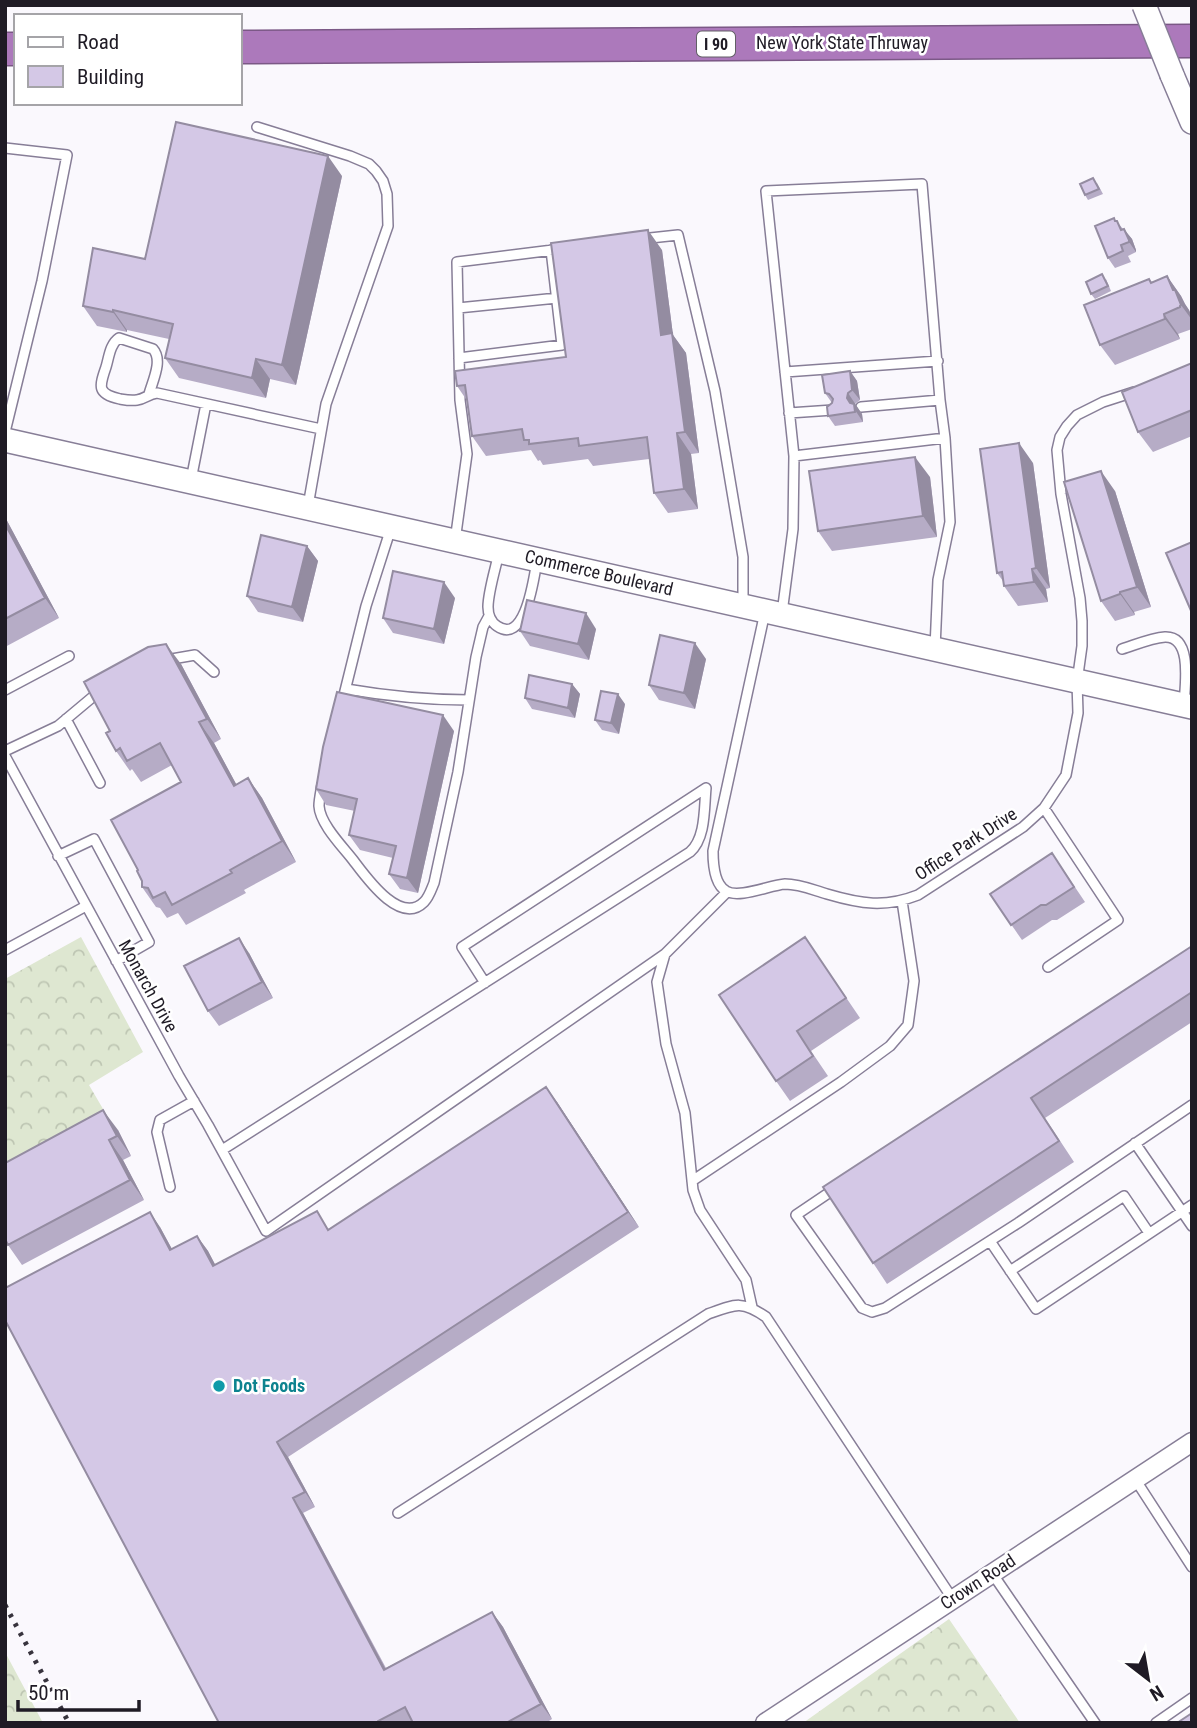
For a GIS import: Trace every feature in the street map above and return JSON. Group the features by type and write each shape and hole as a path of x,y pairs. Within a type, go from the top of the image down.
{"highway":[{"name":"New York State Thruway","path":"242,47 1192,41"}],"street":[{"path":"1144,5 1192,122"},
{"name":"Commerce Boulevard","path":"5,440 1188,706"},
{"name":"Crown Road","path":"765,1723 1192,1442"}],"lane":[{"path":"257,127 369,164 383,181 387,194 388,226 326,404 308,508"},
{"path":"5,148 68,155 42,281 5,432"},
{"path":"752,1307 746,1280 700,1210 693,1190 685,1112 666,1044 657,982 664,954 727,891 713,869 713,852 793,529 793,456 766,191 922,184 950,522 938,580 935,649"},
{"path":"627,241 678,235 715,391 743,557 743,605"},
{"path":"455,541 467,454 460,400 457,262 577,247"},
{"path":"459,358 562,345 551,250"},
{"path":"458,308 556,298"},
{"path":"149,394 158,361 157,352 120,338 113,344 100,384 102,391 108,396 132,401 157,393 321,429"},
{"path":"785,372 938,361"},
{"name":"Office Park Drive","path":"727,891 739,894 785,884 805,886 872,904 902,901 918,895 1023,827 1044,808 1066,775 1078,713 1077,682 1082,646 1080,598 1061,494 1057,450 1060,436 1077,415 1103,402 1141,390"},
{"path":"861,407 940,400"},
{"path":"191,481 206,404"},
{"path":"789,413 833,410"},
{"path":"793,456 945,438"},
{"path":"340,713 366,606 392,526"},
{"path":"499,551 488,606 489,616 499,628 514,627 526,613 537,559"},
{"path":"324,774 319,806 324,821 377,890 398,907 412,908 421,905 434,883 458,772 483,627 489,616"},
{"path":"1122,649 1163,637 1176,641 1184,652 1188,706"},
{"path":"157,661 195,655 214,672"},
{"path":"5,690 69,656"},
{"path":"5,753 58,726 106,686"},
{"path":"346,689 429,700 469,700"},
{"path":"66,719 100,783"},
{"name":"Monarch Drive","path":"5,753 58,856 266,1231 664,954"},
{"path":"222,1150 485,983 691,852 701,836 706,788 462,947 485,983"},
{"path":"1044,808 1118,920 1048,967"},
{"path":"58,856 94,839 149,942 116,961"},
{"path":"692,1181 841,1082 890,1046 908,1025 914,981 902,901"},
{"path":"6,948 86,905"},
{"path":"170,1187 157,1132 160,1120 194,1101"},
{"path":"841,1185 796,1215 862,1308 872,1312 885,1308 990,1241 1192,1105"},
{"path":"1135,1143 1192,1226"},
{"path":"1010,1271 1124,1196 1149,1233"},
{"path":"990,1241 1035,1309 1192,1205"},
{"path":"398,1514 709,1314 734,1304 752,1307 766,1317 952,1598"},
{"path":"1135,1479 1192,1567"},
{"path":"992,1573 1095,1723"},
{"path":"1156,1723 1192,1698"}],"green space":[{"path":"81,937 143,1052 89,1085 106,1114 5,1169 5,979"},
{"path":"949,1619 1020,1723 803,1723"},
{"path":"5,1652 43,1723 5,1723"}],"building":[{"path":"176,122 328,156 282,365 256,359 252,378 165,358 173,324 83,306 93,248 145,259"},
{"path":"1093,178 1099,189 1085,195 1080,184"},
{"path":"1114,218 1121,230 1124,229 1129,242 1121,245 1123,251 1108,258 1095,226"},
{"path":"648,230 661,335 672,333 685,432 677,433 684,489 654,493 647,437 579,446 578,438 529,444 529,440 524,440 522,429 472,436 465,385 457,386 455,371 566,357 551,243"},
{"path":"1102,274 1108,286 1091,294 1086,282"},
{"path":"1167,276 1180,307 1164,314 1165,319 1100,345 1084,305 1149,279 1151,283"},
{"path":"1192,363 1192,410 1138,432 1122,392"},
{"path":"850,371 852,390 847,398 854,404 855,412 828,416 827,407 833,399 825,393 822,375"},
{"path":"1019,443 1036,568 1032,569 1034,582 1004,586 1002,572 997,573 980,449"},
{"path":"915,457 923,516 818,531 809,471"},
{"path":"1101,471 1137,587 1101,601 1064,482"},
{"path":"5,524 45,598 5,619"},
{"path":"261,535 307,546 292,607 247,596"},
{"path":"1192,542 1192,613 1166,553"},
{"path":"393,571 444,582 434,629 383,618"},
{"path":"527,600 586,613 578,644 520,631"},
{"path":"660,635 695,643 684,693 649,685"},
{"path":"166,644 207,719 199,722 234,786 248,778 282,841 230,870 232,873 172,905 165,892 153,898 148,888 142,887 138,870 111,820 181,782 160,743 127,761 120,748 116,751 106,733 110,731 84,682 148,647"},
{"path":"529,675 572,684 568,708 525,698"},
{"path":"601,691 618,694 611,723 595,720"},
{"path":"337,692 443,715 407,878 389,874 396,846 349,835 357,799 316,789"},
{"path":"1052,853 1074,887 1011,925 990,894"},
{"path":"805,937 846,998 797,1031 813,1056 776,1081 719,995"},
{"path":"239,938 262,982 208,1011 184,966"},
{"path":"1192,946 1192,992 1031,1098 1059,1141 873,1263 823,1187"},
{"name":"Dot Foods","path":"546,1087 628,1212 277,1442 305,1492 293,1498 384,1670 492,1612 541,1704 506,1723 413,1723 405,1707 378,1723 219,1723 5,1320 5,1288 150,1212 170,1250 197,1236 213,1266 317,1211 328,1230"},
{"path":"103,1110 117,1136 109,1140 130,1180 8,1245 5,1239 5,1163"},
{"path":"1192,1713 1192,1723 1177,1723"}],"railway":[{"path":"5,1605 69,1723"}],"place":[{"name":"Dot Foods","path":"219,1386"}]}
